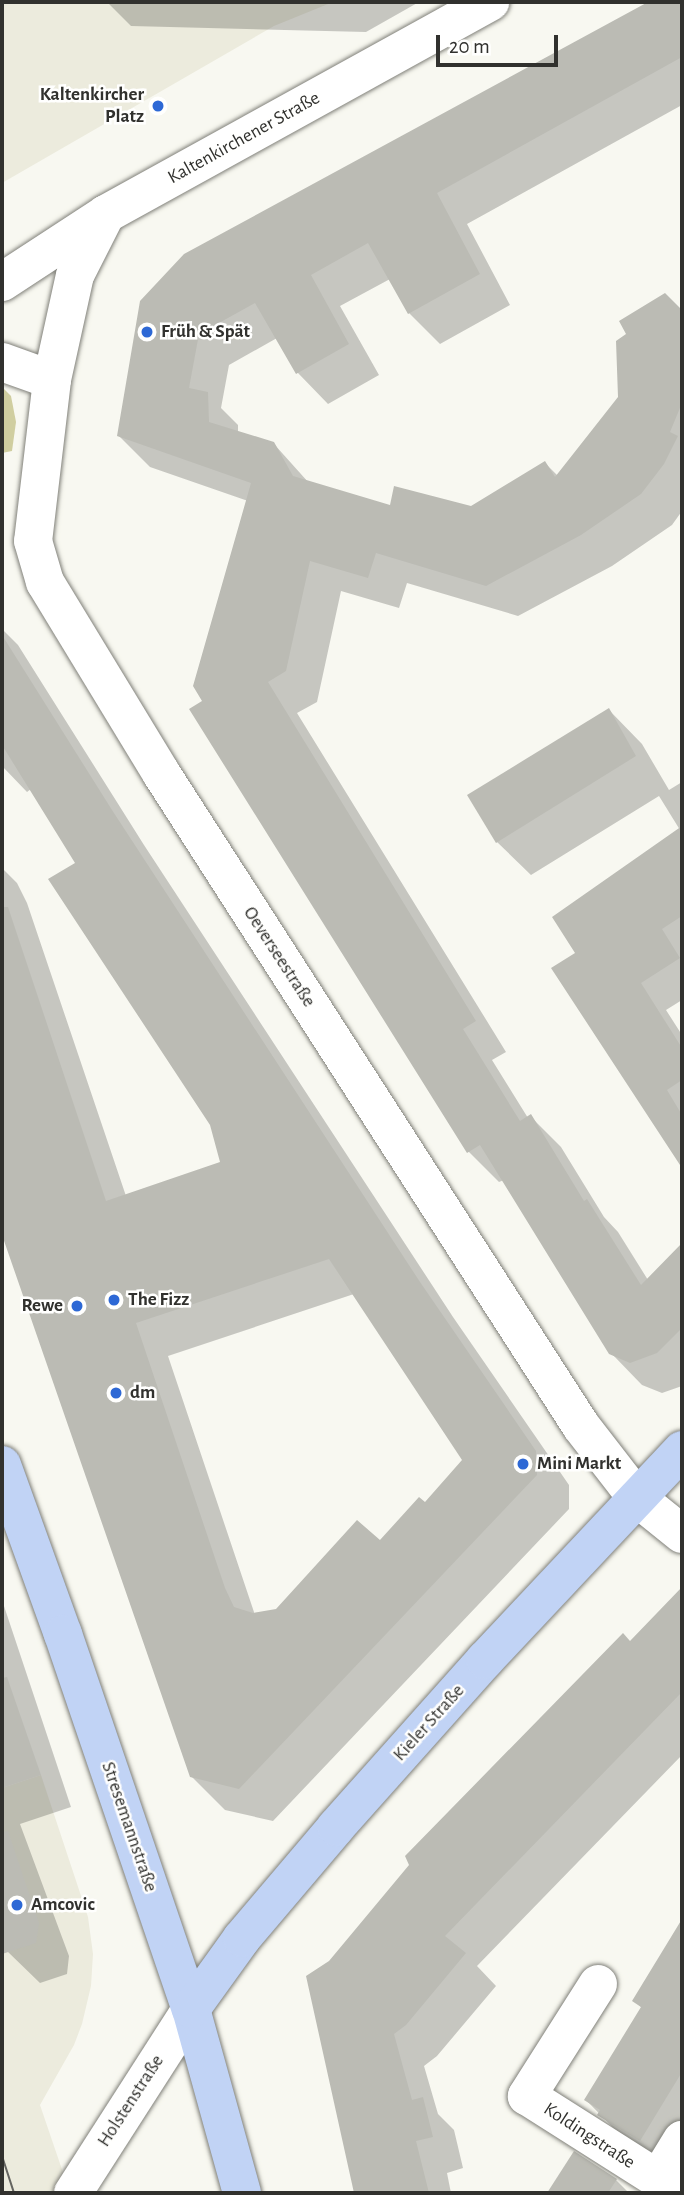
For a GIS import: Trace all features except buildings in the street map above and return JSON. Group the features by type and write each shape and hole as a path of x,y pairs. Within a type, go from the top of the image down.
{"main road":[{"name":"Kieler Straße","path":"191,2009 281,1891 458,1690 682,1450"},
{"name":"Stresemannstraße","path":"2,1465 64,1634 191,2009 242,2193"}],"street":[{"name":"Kaltenkirchener Straße","path":"2,282 106,214 490,2"},
{"name":"Oeverseestraße","path":"106,214 75,275 52,380 33,541 45,582 161,773 523,1337 581,1426 636,1497"},
{"path":"2,362 52,380"},
{"path":"636,1497 682,1534"},
{"name":"Koldingstraße","path":"598,1984 527,2095 669,2186 682,2140"},
{"name":"Holstenstraße","path":"73,2193 191,2009"}],"shaded area":[{"path":"2,2 333,2 274,26 2,183"},
{"path":"2,387 11,396 16,422 12,451 2,453"},
{"path":"41,1775 88,1917 93,1954 91,1986 74,2045 40,2105 70,2193 2,2193 2,1840 5,1838 2,1827 2,1788"}],"tram line":[{"path":"2,2156 14,2193"}],"place":[{"name":"Kaltenkircher Platz","path":"158,106"},
{"name":"Früh & Spät","path":"147,332"},
{"name":"The Fizz","path":"114,1300"},
{"name":"Rewe","path":"77,1306"},
{"name":"dm","path":"116,1393"},
{"name":"Mini Markt","path":"523,1464"},
{"name":"Amcovic","path":"17,1905"}]}
